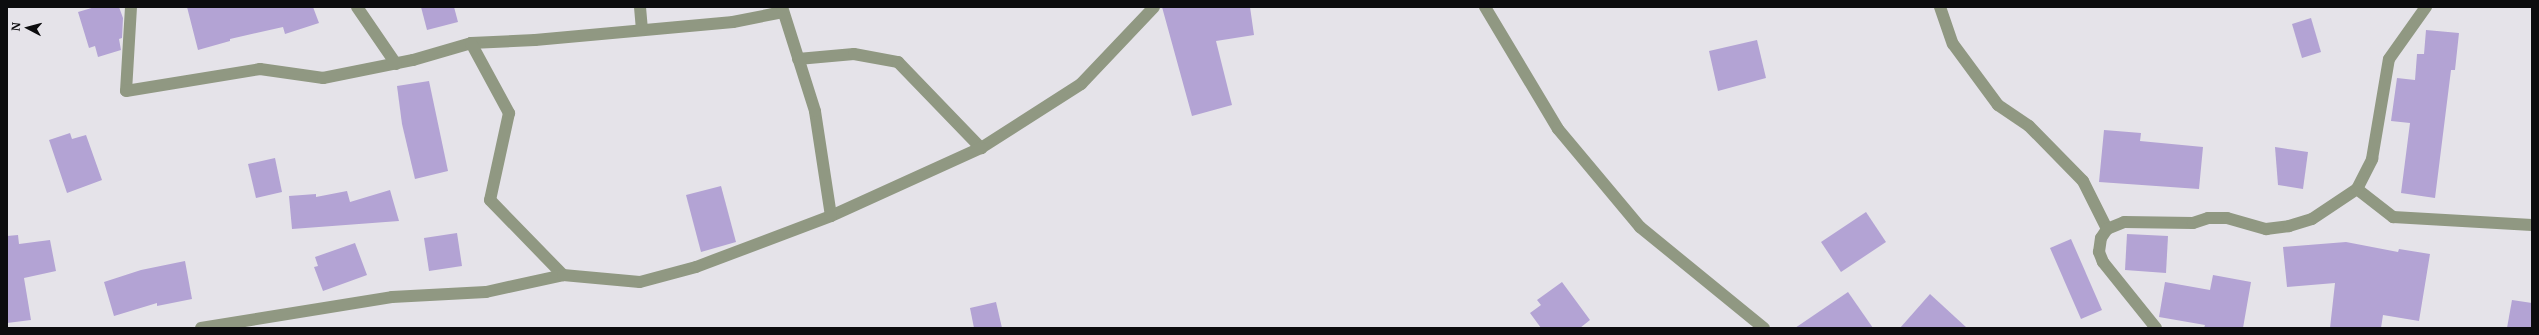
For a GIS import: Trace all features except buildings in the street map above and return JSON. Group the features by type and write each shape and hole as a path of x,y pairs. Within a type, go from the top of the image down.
{"street":[{"path":"131,7 126,91 260,69 323,78 396,64 471,43 535,40 642,29 733,22 782,9 815,111 831,216"},
{"path":"357,7 396,64"},
{"path":"640,7 642,29"},
{"path":"201,328 392,297 486,292 563,275 640,282 696,267 831,216 981,148 1081,84 1154,7"},
{"path":"1485,7 1558,129 1640,227 1764,328"},
{"path":"1940,7 1953,44 1998,106 2029,126 2082,181 2107,229"},
{"path":"2156,328 2103,262 2099,252 2101,238 2107,229 2124,222 2193,223 2208,218 2227,218 2266,229 2289,226 2312,219 2357,189 2372,159 2389,59 2426,7"},
{"path":"471,43 509,113 490,200 563,275"},
{"path":"798,59 854,54 898,62 981,148"},
{"path":"2357,189 2393,217 2532,225"}]}
